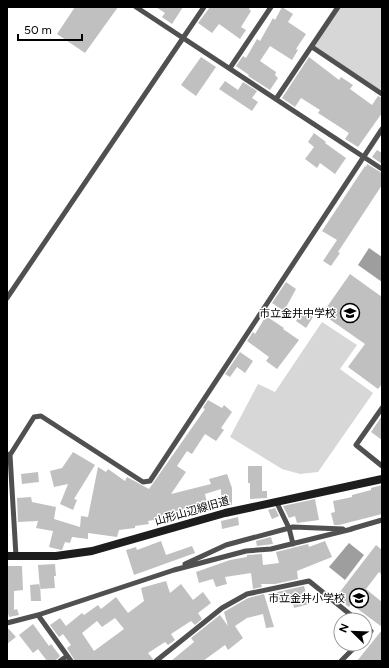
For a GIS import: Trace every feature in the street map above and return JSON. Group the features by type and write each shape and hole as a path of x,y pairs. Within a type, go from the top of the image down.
{"street":[{"name":"山形山辺線旧道","path":"7,556 56,556 92,551 225,513 382,479"}],"lane":[{"path":"7,298 204,7"},
{"path":"230,68 271,7"},
{"path":"276,99 338,7"},
{"path":"138,8 382,169"},
{"path":"312,47 382,94"},
{"path":"16,556 8,454 34,417 41,416 143,482 150,481 382,129"},
{"path":"382,408 356,445 382,466"},
{"path":"276,501 289,528 293,544"},
{"path":"7,623 38,615 174,570 246,551 293,544 382,520"},
{"path":"174,570 226,545 293,527 352,529"},
{"path":"156,661 222,608 247,594 309,581 346,612"},
{"path":"38,615 71,661"},
{"path":"341,661 350,652"},
{"path":"60,661 67,656"}],"shaded area":[{"path":"338,7 382,7 382,94 312,47"},
{"path":"369,248 382,257 382,282 358,265"},
{"path":"322,322 357,345 340,369 373,393 318,472 300,474 282,469 230,437 258,384 275,392"},
{"path":"349,543 364,555 345,580 329,567"}],"building":[{"path":"75,7 118,7 85,53 57,34"},
{"path":"156,7 183,7 172,24 162,17 165,13"},
{"path":"210,7 250,7 249,9 251,11 241,27 246,30 240,39 219,24 212,33 198,23"},
{"path":"282,7 293,14 288,22 306,34 296,49 298,50 292,60 270,46 260,61 276,72 275,75 278,78 270,90 248,76 249,75 236,66 243,56 246,58 257,39 260,41 273,18 275,20"},
{"path":"201,57 216,67 196,96 181,85"},
{"path":"309,57 339,80 341,77 353,85 350,89 372,105 378,96 382,98 382,113 358,147 345,139 349,133 318,113 320,110 301,98 295,107 282,98"},
{"path":"225,81 238,90 243,82 257,91 252,98 258,102 252,111 219,89"},
{"path":"314,133 346,158 335,174 320,163 317,168 305,159 314,147 308,142"},
{"path":"377,150 382,153 382,164 372,157"},
{"path":"367,164 382,173 382,185 338,252 340,253 331,266 323,261 337,240 322,231"},
{"path":"350,274 382,297 382,384 378,389 348,367 365,344 322,314"},
{"path":"286,282 296,289 284,311 272,303"},
{"path":"302,311 313,317 306,328 296,321"},
{"path":"266,316 299,340 277,369 266,361 269,357 247,341 253,332 255,334"},
{"path":"240,352 253,361 245,373 237,367 230,377 225,374"},
{"path":"208,400 222,408 224,405 232,412 221,428 224,430 216,441 205,434 192,454 187,451 177,466 186,472 171,494 211,484 209,479 227,474 232,488 232,505 221,506 221,489 205,494 208,508 192,512 191,509 164,516 165,518 148,521 149,524 119,530 117,537 88,533 88,539 72,537 70,543 65,542 62,550 49,547 53,531 36,528 38,521 18,522 17,498 31,497 32,502 56,507 54,519 80,527 81,516 88,517 98,467 106,472 108,469 125,481 127,477 149,489 205,409 203,408"},
{"path":"382,416 382,440 371,432"},
{"path":"73,452 95,465 74,499 77,500 73,510 60,504 68,484 54,487 50,471 62,468"},
{"path":"248,466 262,466 262,491 267,491 267,498 250,499"},
{"path":"38,472 39,482 22,484 21,474"},
{"path":"382,485 382,514 334,525 331,513 335,512 333,501 352,497 352,495 371,490 371,488"},
{"path":"315,499 319,520 297,523 295,516 289,518 283,506"},
{"path":"275,508 279,516 272,519 268,510"},
{"path":"238,517 239,525 222,529 221,521"},
{"path":"271,537 273,544 257,546 256,541"},
{"path":"161,541 166,555 192,546 195,553 134,575 126,550 136,547 137,550"},
{"path":"325,541 332,557 297,571 298,579 275,584 261,584 262,587 253,589 251,573 225,577 227,584 216,587 213,579 199,583 196,572 230,560 247,557 247,555 262,554 263,565 279,563 276,552 308,544 309,547"},
{"path":"376,545 382,550 382,575 379,572 366,589 382,602 382,627 373,620 373,612 362,612 351,604 349,607 336,597"},
{"path":"55,564 55,588 40,589 38,565"},
{"path":"7,566 22,566 23,590 14,591 14,610 17,609 19,615 9,617 7,609"},
{"path":"166,581 170,593 181,584 193,600 203,592 211,603 198,613 202,619 195,625 191,621 171,634 175,640 168,645 165,642 148,653 153,659 152,661 75,661 67,648 71,645 63,634 59,637 50,625 60,618 66,626 82,613 84,615 98,605 101,609 116,597 128,613 144,601 141,588","holes":["115,618 124,629 94,651 82,633 97,621 102,627"]},
{"path":"40,584 41,601 31,601 30,585"},
{"path":"304,586 309,604 294,608 292,599 280,602 277,592"},
{"path":"264,594 274,627 266,628 263,614 247,618 235,626 243,638 228,650 225,645 203,661 171,661 194,642 191,638 220,615 228,626 224,612 248,598"},
{"path":"33,624 49,646 51,644 60,656 55,661 47,661 38,649 33,653 19,635"},
{"path":"7,627 16,637 7,644"},
{"path":"382,630 382,661 357,661 364,652 373,652 373,641"}],"place":[{"name":"市立金井中学校","path":"350,313"},
{"name":"市立金井小学校","path":"359,598"}]}
